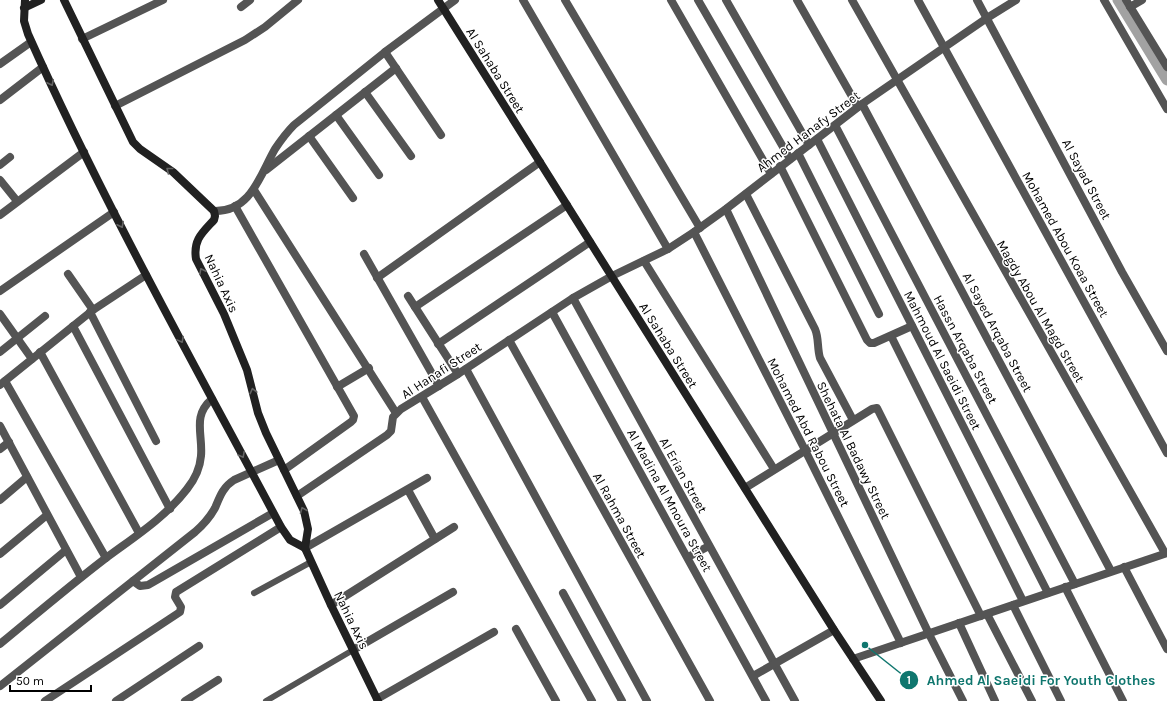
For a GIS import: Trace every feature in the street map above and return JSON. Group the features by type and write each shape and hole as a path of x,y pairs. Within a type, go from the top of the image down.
{"main road":[{"path":"41,0 24,4 24,21 31,42 43,67 146,275 273,513 290,540 305,548"},
{"path":"64,0 133,142 140,149 173,172 214,211"},
{"name":"Al Sahaba Street","path":"438,0 834,630 881,701"},
{"name":"Nahia Axis","path":"214,211 214,220 198,239 196,244 196,259 224,314 249,375 262,423 304,511 308,530 305,548 331,605 378,700"}],"street":[{"path":"82,39 163,0"},
{"path":"241,7 250,0"},
{"path":"115,106 245,40 265,27 298,0"},
{"path":"214,211 226,210 235,206 254,190 285,134 294,125 385,52 455,0"},
{"path":"523,0 668,249"},
{"name":"Mohamed Abd Rabou Street","path":"565,0 697,230 901,643"},
{"path":"671,0 771,174"},
{"path":"698,0 790,160"},
{"path":"726,0 809,145"},
{"name":"Al Sayed Arqaba Street","path":"797,0 860,106 1111,571"},
{"name":"Magdy Abou Al Magd Street","path":"852,0 1166,553"},
{"name":"Mohamed Abou Koaa Street","path":"918,0 1167,453"},
{"name":"Al Sayad Street","path":"977,0 1122,272 1167,351"},
{"name":"Ahmed Hanafy Street","path":"612,276 668,249 697,230 860,106 987,18 1016,0"},
{"path":"1104,0 1167,109"},
{"path":"1142,0 1128,3 1167,67"},
{"path":"0,64 31,42"},
{"path":"385,52 441,135"},
{"path":"0,100 43,67"},
{"path":"264,172 396,68"},
{"path":"365,92 411,156"},
{"path":"336,115 379,174"},
{"name":"Hassn Arqaba Street","path":"835,125 1075,584"},
{"path":"309,136 353,198"},
{"name":"Mahmoud Al Saeidi Street","path":"817,139 1048,593"},
{"path":"0,215 84,152"},
{"path":"798,153 879,314"},
{"path":"0,165 10,157"},
{"path":"377,278 540,162"},
{"path":"780,166 867,340 874,343 912,326"},
{"path":"0,180 17,201"},
{"path":"254,190 369,368 396,413"},
{"path":"746,194 815,329 818,336 818,354 853,420"},
{"path":"235,206 353,415 353,420 284,470"},
{"path":"415,307 567,206"},
{"name":"Shehata Al Badawy Street","path":"726,209 929,634 963,701"},
{"path":"0,291 114,212"},
{"path":"438,344 590,242"},
{"path":"364,254 439,386"},
{"path":"644,261 774,469"},
{"path":"68,274 91,311 156,441"},
{"path":"106,558 2,383 91,311 146,275"},
{"name":"Al Hanafi Street","path":"297,496 387,435 391,431 393,417 396,413 466,369 573,298 612,276"},
{"path":"408,296 458,374"},
{"name":"Al Erian Street","path":"573,298 795,701"},
{"name":"Al Madina Al Mnoura Street","path":"552,312 766,701"},
{"path":"0,314 32,359"},
{"path":"0,352 45,316"},
{"path":"73,326 170,509"},
{"path":"891,336 1023,602"},
{"name":"Al Rahma Street","path":"509,340 710,701"},
{"path":"40,352 139,533"},
{"path":"337,387 369,368"},
{"path":"466,369 647,701"},
{"path":"422,397 592,701"},
{"path":"0,644 106,558 170,509 192,483 196,475 201,457 200,421 205,405 212,399"},
{"path":"745,488 853,420 876,407 878,408 984,615 1032,701"},
{"path":"0,426 81,578"},
{"path":"0,449 8,442"},
{"path":"0,686 203,525 210,517 223,489 228,484 279,460"},
{"path":"0,500 27,477"},
{"path":"305,548 427,478"},
{"path":"408,490 435,539"},
{"path":"133,581 140,586 148,586 273,513"},
{"path":"0,554 48,515"},
{"path":"45,701 180,612 181,607 175,597 176,592 281,527"},
{"path":"331,605 454,528"},
{"path":"688,557 709,546"},
{"path":"0,605 66,550"},
{"path":"853,659 1166,553"},
{"path":"1124,567 1167,649"},
{"path":"1065,587 1123,701"},
{"path":"353,650 452,592"},
{"path":"563,594 622,701"},
{"path":"1013,605 1061,701"},
{"path":"959,623 995,701"},
{"path":"516,629 556,701"},
{"path":"753,676 834,630"},
{"path":"378,700 494,632"},
{"path":"116,701 199,646"},
{"path":"185,701 218,680"}],"lane":[{"path":"254,593 311,562"},
{"path":"266,700 353,650"}],"waterway":[{"path":"1118,0 1167,80"}],"place":[{"name":"Ahmed Al Saeidi For Youth Clothes","path":"865,645"}]}
